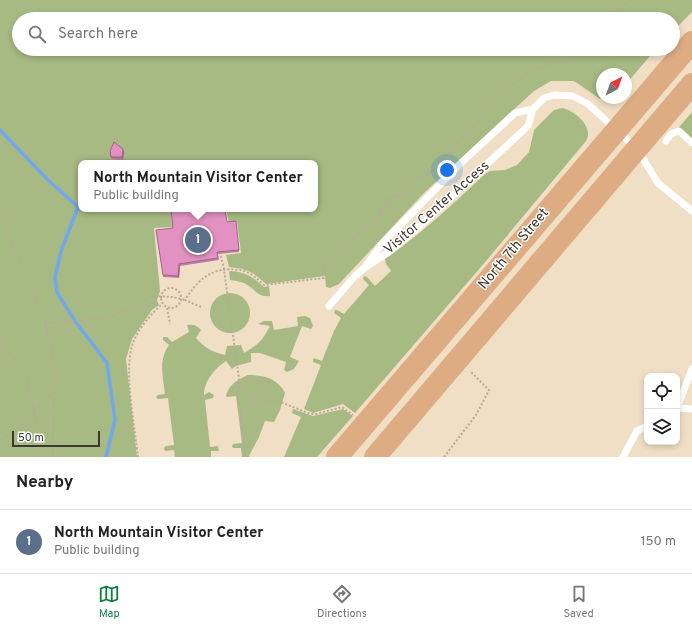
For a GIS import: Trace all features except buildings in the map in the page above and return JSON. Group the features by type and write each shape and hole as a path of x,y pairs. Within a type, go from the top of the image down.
{"main road":[{"name":"North 7th Street","path":"680,56 692,42"},
{"name":"North 7th Street","path":"337,457 680,56"},
{"name":"North 7th Street","path":"375,457 692,84"},
{"path":"436,341 457,359"}],"lane":[{"name":"Visitor Center Access","path":"363,269 390,251 421,225 528,126 533,110 544,98 554,95 573,96 588,104 637,149 658,183 692,211"},
{"name":"Visitor Center Access","path":"363,269 382,244 462,162 515,113 533,110"},
{"path":"666,140 671,134 679,131 692,143"},
{"path":"330,306 346,286 363,269"},
{"path":"680,402 692,369"},
{"path":"680,408 692,409"},
{"path":"623,457 637,432 644,428"}],"path":[{"path":"615,12 631,0"},
{"path":"185,300 197,284 205,277 213,272 224,269 248,272 264,285 324,278 323,272 328,259 379,216 392,201 409,188 415,180 431,172 451,152 456,144 470,134 486,112 493,107 502,95 524,76 546,65 563,62 574,56"},
{"path":"379,216 383,204 388,198 402,193"},
{"path":"0,214 45,322 54,360 53,457"},
{"path":"220,250 224,269 238,373 238,392 246,457"},
{"path":"174,288 179,292 181,299 176,307 170,308 162,304 161,296 164,290 174,288"},
{"path":"45,322 56,323 110,317 153,296 173,297 201,306"},
{"path":"138,457 129,362 133,343 140,331 162,304"},
{"path":"167,307 170,324"},
{"path":"0,340 26,375 42,444 42,457"},
{"path":"444,457 476,415 489,390 457,359"},
{"path":"238,392 247,383 260,379 268,383 253,400 255,404 276,400 310,414 316,414 342,407 367,423"},
{"path":"0,443 4,438 23,424 34,410 54,392"}],"green space":[{"path":"0,0 692,0 692,12 680,24 680,12 12,12 12,56 650,56 632,77 632,68 596,68 596,96 574,81 551,81 534,91 424,193 339,284 330,288 326,287 325,276 266,284 249,271 229,267 226,255 241,253 237,222 229,223 227,212 318,212 318,160 78,160 78,212 171,212 172,227 154,228 160,291 157,300 159,305 152,310 132,339 126,359 137,457 0,457"},
{"path":"562,108 571,111 580,118 588,130 588,136 486,261 355,413 343,404 313,413 304,409 321,365 313,362 313,360 314,358 322,361 341,318 334,313 335,310 344,314 369,285 363,279 364,276 367,277 375,286 391,271 386,264 385,259 424,229 485,174 490,171 505,170 517,165 529,152 534,130 554,110"},
{"path":"692,112 692,147 675,132"},
{"path":"229,271 244,273 264,287 269,286 270,296 261,295 245,284 230,280"},
{"path":"230,293 238,295 244,299 248,305 250,313 248,321 244,327 238,331 230,333 222,331 216,327 212,321 210,313 212,305 216,299 222,295"},
{"path":"305,316 310,318 313,326 311,329 302,326 290,357 299,361 294,369 287,372 284,370 286,362 260,353 251,353 251,362 236,366 232,369 226,361 211,375 204,390 204,395 209,392 214,395 213,398 205,400 210,447 218,446 219,451 211,451 211,457 175,457 174,450 165,451 164,448 166,446 174,445 168,398 158,399 156,397 158,395 165,394 162,363 163,357 169,345 163,340 163,337 167,337 172,342 189,332 187,325 193,325 201,330 196,338 209,349 225,355 227,346 241,345 244,353 260,342 270,326 258,324 264,321 272,321 274,330 298,326 297,317"},
{"path":"248,375 270,378 282,388 285,393 280,410 274,422 265,421 249,456 250,457 242,457 241,448 232,447 233,444 242,443 236,396 226,396 229,388 234,383"},
{"path":"293,409 313,416 343,409 353,416 317,457 284,457 301,417 292,413"}],"waterway":[{"path":"0,130 47,179 78,207 61,251 55,277 57,292 75,321 107,363 115,420 106,457"}],"place":[{"name":"North Mountain Visitor Center","path":"198,240"}]}
